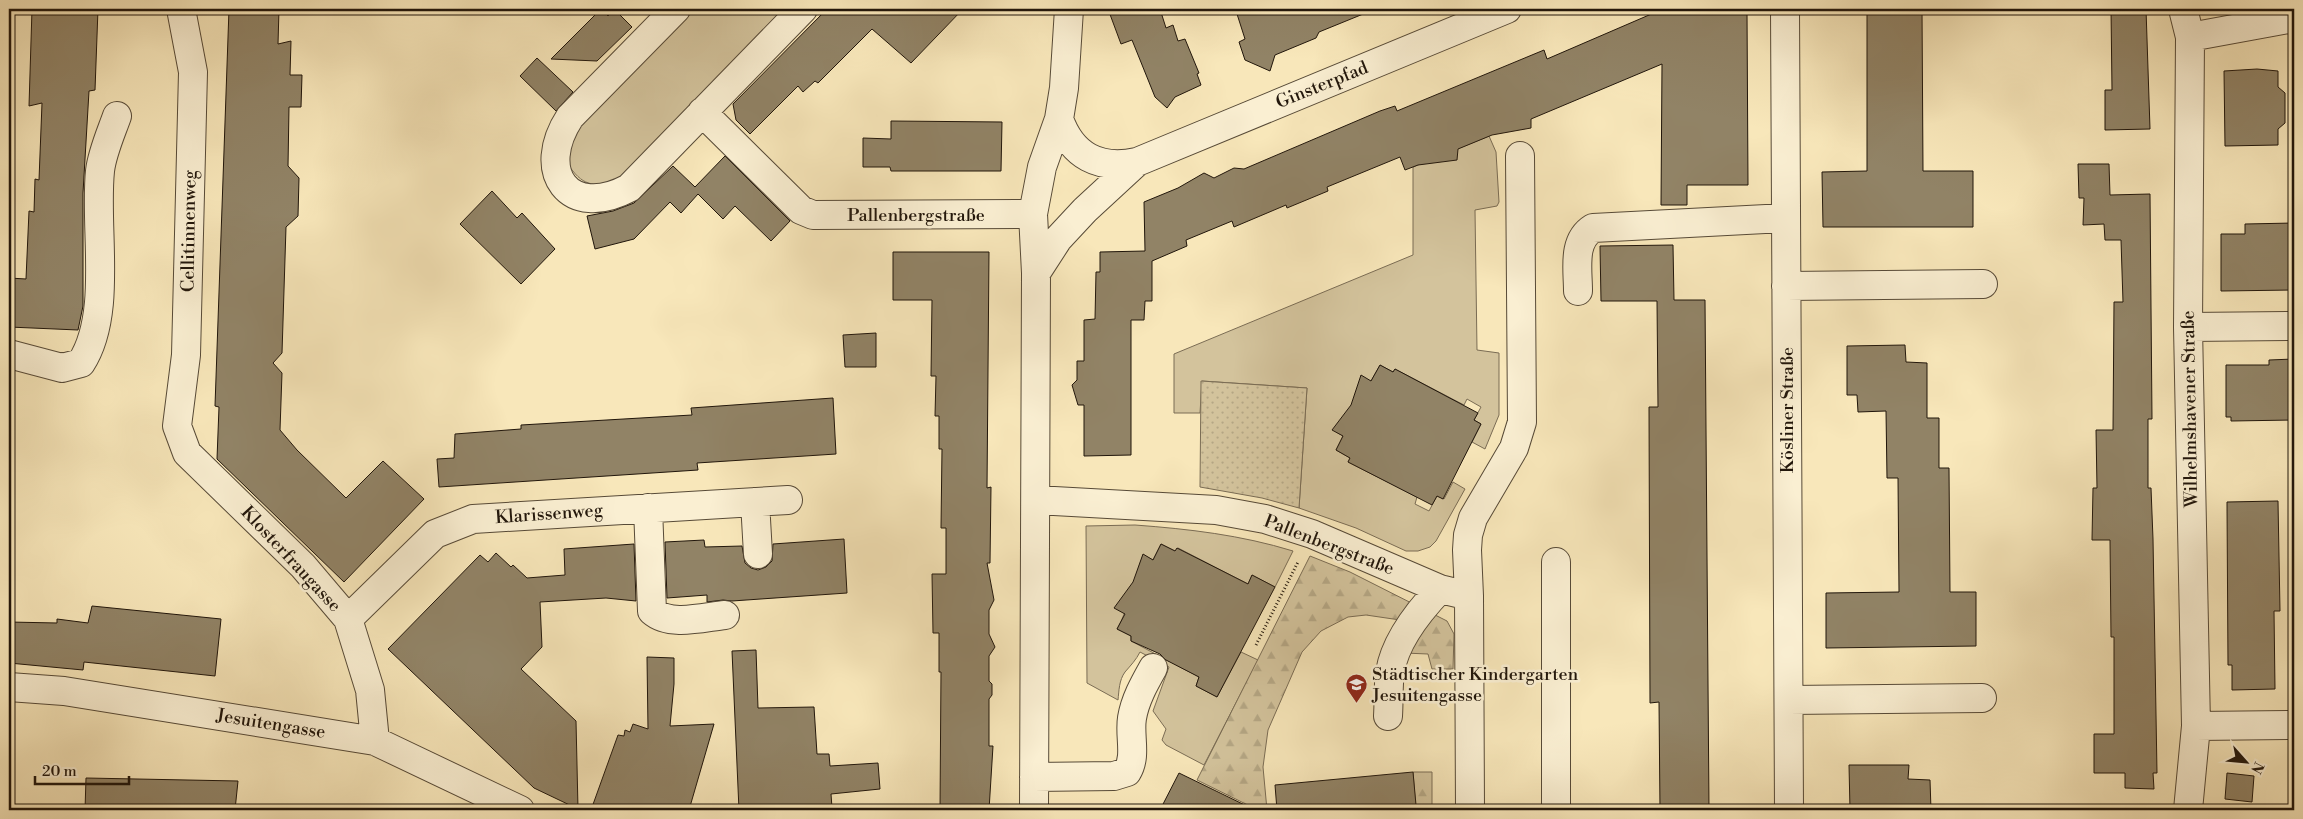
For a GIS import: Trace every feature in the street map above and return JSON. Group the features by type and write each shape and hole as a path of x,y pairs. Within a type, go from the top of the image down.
{"street":[{"name":"Cellitinnenweg","path":"181,9 192,72 186,355 177,426 187,453"},
{"path":"676,9 570,117 561,130 554,167 564,185 581,197 604,197 620,193 637,181 803,9"},
{"path":"1034,810 1036,273 1032,214 1042,168 1059,119 1069,9"},
{"name":"Ginsterpfad","path":"1059,119 1064,134 1072,145 1095,160 1108,165 1137,162 1507,9"},
{"name":"Kösliner Straße","path":"1785,9 1790,810"},
{"name":"Wilhelmshavener Straße","path":"2183,9 2190,37 2188,327 2196,726 2188,810"},
{"path":"2190,37 2294,18"},
{"name":"Pallenbergstraße","path":"702,112 802,210 813,215 1032,214"},
{"path":"9,354 62,368 81,363 90,349 98,314 100,170 117,116"},
{"path":"1470,810 1470,596 1466,550 1473,518 1514,448 1522,422 1520,156"},
{"name":"Ginsterpfad","path":"1036,273 1058,239 1084,210 1137,162"},
{"path":"1578,291 1579,245 1584,234 1593,228 1785,218"},
{"path":"1786,286 1983,284"},
{"path":"2188,327 2294,326"},
{"name":"Klosterfraugasse","path":"187,453 302,566 348,619 370,690 375,741"},
{"name":"Klarissenweg","path":"348,619 435,534 473,519 788,500"},
{"name":"Pallenbergstraße","path":"1036,500 1216,510 1265,519 1312,534 1440,589 1470,596"},
{"path":"754,502 758,554"},
{"path":"648,508 652,611 659,617 683,620 726,615"},
{"path":"1556,562 1556,810"},
{"path":"1388,716 1390,673 1397,651 1411,625 1428,601 1440,589"},
{"path":"1034,777 1114,776 1127,772 1132,762 1132,720 1135,704 1153,668"},
{"name":"Jesuitengasse","path":"9,687 64,691 375,741 520,810"},
{"path":"1789,700 1982,698"},
{"path":"2196,726 2294,725"}],"path":[{"path":"1256,645 1312,534"}],"green space":[{"path":"689,9 792,9 618,185 601,185 583,181 567,163 569,135"},
{"path":"1489,136 1496,152 1499,202 1497,206 1475,210 1477,350 1499,353 1499,415 1485,449 1472,442 1481,424 1474,420 1481,407 1467,399 1464,405 1395,369 1393,372 1380,365 1371,381 1333,430 1343,436 1336,450 1350,458 1348,462 1417,497 1415,504 1429,511 1437,496 1444,499 1453,482 1465,489 1436,541 1430,547 1418,551 1406,551 1356,528 1299,508 1307,388 1202,381 1200,413 1174,413 1174,354 1413,255 1413,167"},
{"path":"1201,381 1307,388 1299,508 1262,498 1200,487"},
{"path":"1135,525 1215,534 1273,545 1293,551 1275,587 1252,575 1248,584 1178,548 1175,551 1161,544 1153,560 1143,555 1129,602 1117,629 1131,636 1131,641 1199,677 1196,686 1217,697 1241,652 1258,660 1204,765 1166,745 1162,740 1166,729 1153,711 1169,667 1140,652 1123,675 1118,700 1087,683 1086,526"},
{"path":"1310,556 1350,572 1447,621 1454,634 1453,669 1432,669 1428,654 1404,653 1400,620 1366,615 1348,617 1321,631 1302,652 1268,730 1263,767 1267,810 1258,810 1197,780"},
{"path":"1413,772 1432,772 1432,810 1416,810"}],"building":[{"path":"32,9 98,9 95,90 89,91 83,193 83,306 78,330 9,327 9,278 26,279 29,211 34,212 35,179 39,180 42,103 29,106"},
{"path":"229,9 279,9 278,44 291,41 290,75 302,75 301,107 289,107 288,166 299,178 298,216 286,227 282,353 273,363 282,373 280,430 297,450 346,498 383,461 424,499 344,582 217,459 219,407 215,406"},
{"path":"601,9 608,16 614,9 632,27 597,61 551,59"},
{"path":"827,9 963,9 911,63 872,29 818,83 815,81 803,92 798,86 750,134 736,120 733,104"},
{"path":"1108,9 1160,9 1166,28 1173,25 1178,41 1185,39 1199,73 1197,74 1201,85 1175,97 1167,108 1155,97 1132,40 1121,44"},
{"path":"1251,9 1373,10 1319,32 1316,38 1275,55 1270,71 1245,60 1239,42 1245,39 1237,14"},
{"path":"1867,9 1922,9 1923,171 1973,171 1973,227 1823,227 1822,172 1867,171"},
{"path":"2111,9 2146,9 2150,129 2105,130 2105,90 2112,90"},
{"path":"1656,12 1747,12 1748,185 1687,185 1687,205 1661,205 1662,64 1531,119 1531,128 1492,135 1458,149 1457,160 1418,165 1405,170 1400,157 1327,187 1328,191 1287,208 1286,205 1234,227 1232,221 1186,240 1187,246 1152,261 1152,301 1145,301 1144,320 1131,320 1131,455 1084,456 1084,405 1078,405 1072,385 1077,380 1077,361 1084,361 1084,320 1095,319 1096,272 1100,272 1100,252 1145,251 1144,202 1178,188 1204,173 1214,178 1234,168 1244,169 1380,111 1395,106 1397,111 1544,50 1547,59"},
{"path":"537,58 573,92 556,111 520,76"},
{"path":"2257,69 2278,71 2278,87 2285,93 2285,123 2278,129 2278,145 2225,146 2224,71"},
{"path":"891,121 1002,122 1001,171 891,171 890,167 863,167 863,138 891,139"},
{"path":"725,156 790,221 771,241 735,206 723,219 698,194 681,213 670,202 634,239 595,249 587,216 613,211 634,203 673,166 695,187"},
{"path":"2078,164 2109,164 2110,195 2150,194 2152,419 2148,419 2148,488 2151,488 2153,539 2157,773 2153,773 2154,789 2125,788 2125,773 2094,773 2094,734 2114,734 2114,637 2111,637 2110,540 2092,540 2093,488 2097,488 2096,430 2113,430 2114,302 2123,302 2121,240 2105,240 2104,224 2083,225 2084,198 2079,198"},
{"path":"492,191 517,218 522,213 555,249 521,284 460,224"},
{"path":"2294,223 2294,290 2221,291 2221,234 2245,234 2245,224"},
{"path":"1673,245 1674,300 1705,300 1709,810 1660,810 1659,702 1650,703 1649,407 1658,407 1657,301 1601,301 1600,246"},
{"path":"893,252 989,252 987,488 991,487 990,563 987,563 994,600 989,610 989,634 995,647 989,656 989,681 992,684 992,695 989,699 989,746 993,746 989,810 940,810 941,672 939,672 939,633 933,633 932,574 946,574 946,528 941,528 942,449 939,449 939,416 935,416 936,376 931,376 932,300 893,300"},
{"path":"876,333 876,367 845,367 843,335"},
{"path":"1905,345 1906,362 1927,363 1927,418 1939,418 1939,468 1949,468 1950,592 1976,592 1976,646 1826,648 1826,593 1899,592 1898,478 1887,478 1886,411 1858,412 1857,395 1847,395 1847,346"},
{"path":"2294,359 2294,420 2231,421 2231,417 2226,417 2226,365 2269,365 2269,360"},
{"path":"1380,365 1393,372 1395,369 1478,413 1474,420 1481,424 1443,499 1437,496 1432,505 1348,462 1350,458 1336,450 1343,436 1332,430 1351,405 1361,375 1371,381"},
{"path":"833,398 836,454 697,463 698,470 439,487 437,459 454,458 455,434 521,429 521,425 692,415 691,408"},
{"path":"2278,501 2280,611 2274,611 2275,689 2232,690 2232,665 2228,665 2227,502"},
{"path":"844,539 847,593 707,602 707,595 667,598 665,542 704,540 705,547 742,546 745,563 751,568 758,570 766,567 772,561 773,544"},
{"path":"634,544 636,601 606,598 540,602 542,647 521,669 576,721 578,809 534,788 388,649 480,555 488,562 496,553 527,578 565,575 564,549"},
{"path":"1161,544 1175,551 1177,548 1248,584 1252,575 1275,587 1217,697 1196,686 1199,677 1166,660 1160,654 1131,641 1131,636 1117,629 1125,614 1114,608 1133,582 1143,554 1153,560"},
{"path":"92,606 221,619 215,676 84,662 83,670 9,663 9,622 57,623 57,619 88,623"},
{"path":"756,650 758,708 814,707 817,754 829,754 830,766 878,763 880,789 831,794 832,808 820,810 739,810 732,651"},
{"path":"647,657 674,658 674,684 670,726 714,724 689,810 591,810 618,735 624,736 625,730 630,732 633,724 648,729"},
{"path":"1849,765 1909,765 1908,779 1930,780 1931,810 1850,810"},
{"path":"1413,772 1416,805 1412,806 1413,810 1277,810 1275,785"},
{"path":"1179,773 1255,810 1160,810"},
{"path":"2227,773 2254,776 2252,802 2225,799"},
{"path":"86,778 238,781 235,810 85,810"}],"place":[{"name":"Städtischer Kindergarten Jesuitengasse","path":"1356,703"}]}
